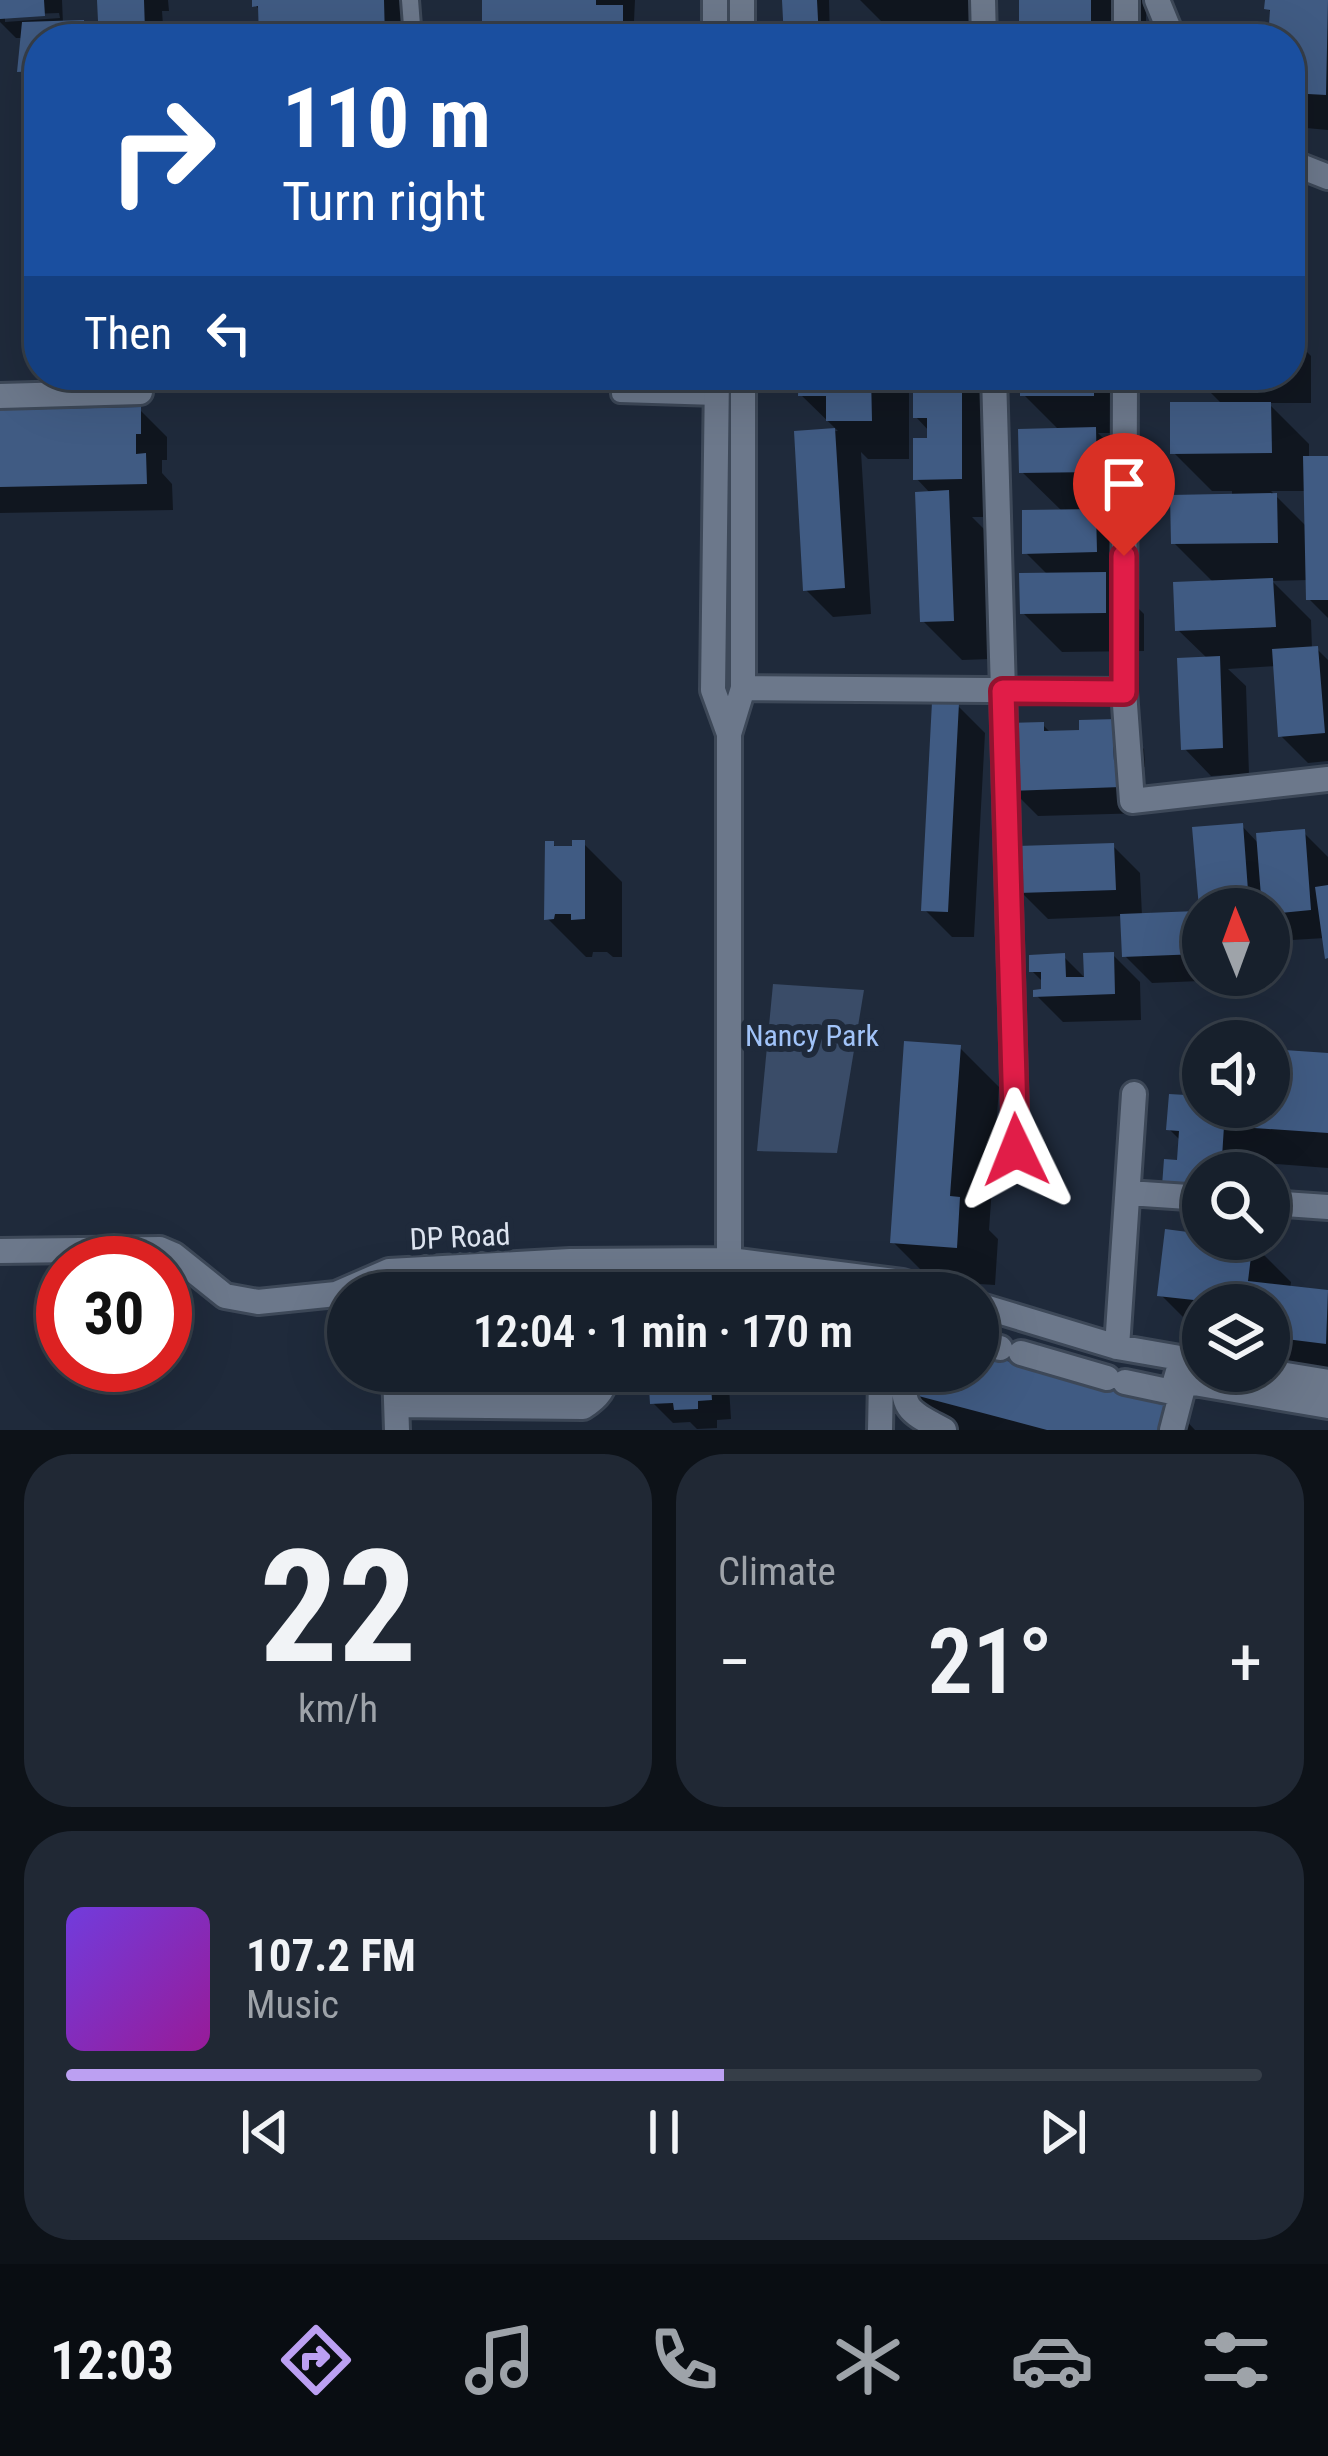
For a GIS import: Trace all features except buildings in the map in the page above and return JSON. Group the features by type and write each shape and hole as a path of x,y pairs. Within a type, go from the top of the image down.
{"street":[{"path":"717,390 713,690 729,734"},
{"path":"730,1272 729,734 743,688 743,390"},
{"path":"994,390 1016,1150"},
{"path":"1125,390 1124,692 1132,801 1328,779"},
{"path":"0,396 140,392"},
{"path":"743,688 1124,692"},
{"path":"1117,1347 1134,1094"},
{"path":"1128,1193 1182,1197"},
{"path":"1290,1205 1328,1208"},
{"name":"DP Road","path":"0,1250 160,1249 225,1296 258,1302 327,1295"},
{"name":"DP Road","path":"479,1272 570,1261 730,1261 820,1272"},
{"path":"506,1268 533,1272"},
{"path":"999,1312 1182,1366"},
{"path":"1063,1365 1070,1334"},
{"path":"1000,1348 1169,1392 1182,1383"},
{"path":"1290,1376 1328,1382"},
{"path":"404,1414 583,1407 601,1392"},
{"path":"880,1430 881,1392"},
{"path":"902,1392 907,1406 944,1430"},
{"path":"1172,1430 1188,1392"},
{"path":"1185,1430 1193,1392"},
{"path":"1277,1392 1328,1406"}],"lane":[{"path":"620,394 668,390"}],"green space":[{"name":"Nancy Park","path":"773,984 864,990 837,1153 757,1151"}],"route":[{"path":"1016,1150 1003,691 1124,692 1124,556"}]}
